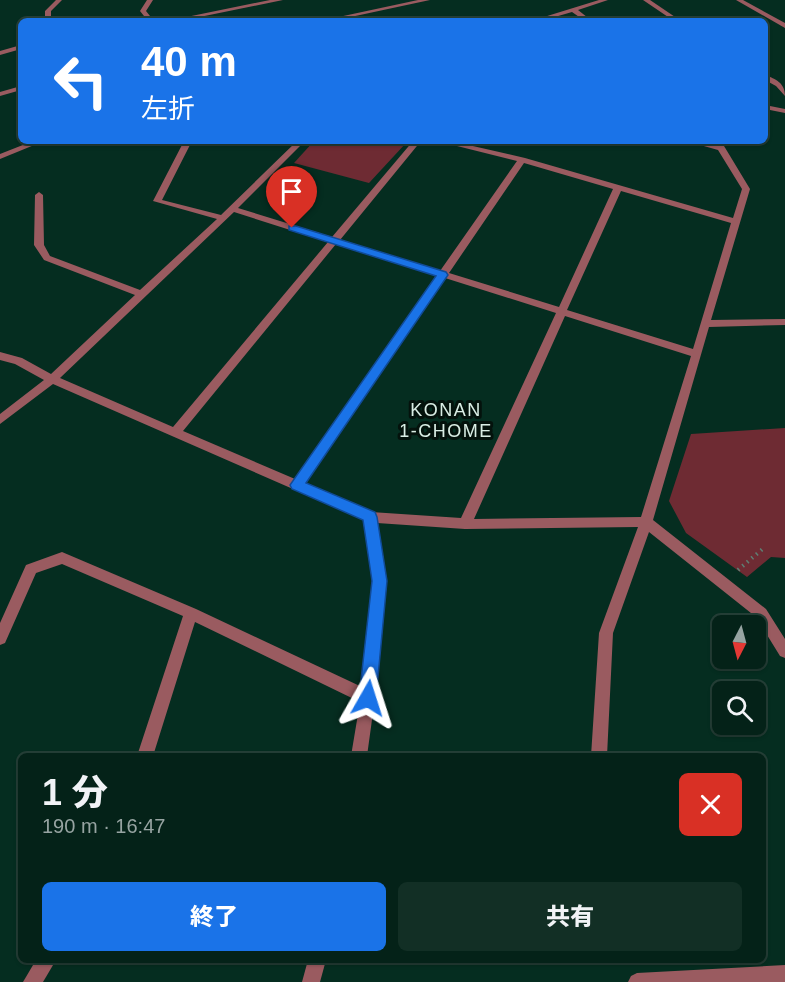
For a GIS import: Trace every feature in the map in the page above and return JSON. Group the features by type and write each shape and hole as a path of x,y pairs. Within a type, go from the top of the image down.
{"street":[{"path":"48,18 48,11 59,0"},
{"path":"149,18 143,11 150,0"},
{"path":"185,18 276,0"},
{"path":"339,18 427,0"},
{"path":"544,18 604,0"},
{"path":"646,0 673,18"},
{"path":"739,0 785,26"},
{"path":"572,9 585,18"},
{"path":"0,53 18,48"},
{"path":"768,78 782,85 785,94"},
{"path":"0,94 18,89"},
{"path":"768,108 785,111"},
{"path":"0,157 32,144"},
{"path":"186,144 157,201 223,218"},
{"path":"0,420 52,379 298,144"},
{"path":"175,432 414,144"},
{"path":"454,144 522,159 737,222"},
{"path":"599,753 606,633 646,522 746,189 719,145"},
{"path":"297,485 522,159"},
{"path":"465,524 618,188"},
{"path":"39,195 39,245 47,258 141,294"},
{"path":"232,209 698,354"},
{"path":"706,324 785,322"},
{"path":"0,356 18,361 52,379 370,517 465,524 646,522 761,613 785,651"},
{"path":"359,753 368,698 379,581 370,517"},
{"path":"0,638 31,569 62,558 191,613 368,698"},
{"path":"146,753 191,613"},
{"path":"32,982 45,963"},
{"path":"311,982 316,963"},
{"path":"637,982 785,974"}],"path":[{"path":"723,584 765,547"}],"shaded area":[{"path":"311,144 405,144 369,183 294,163"},
{"path":"785,428 785,558 771,557 747,577 686,533 669,501 691,434"}],"district":[{"name":"KONAN 1-CHOME","path":"446,420"}],"route":[{"path":"292,228 443,275 297,485 370,517 379,581 368,698"}]}
